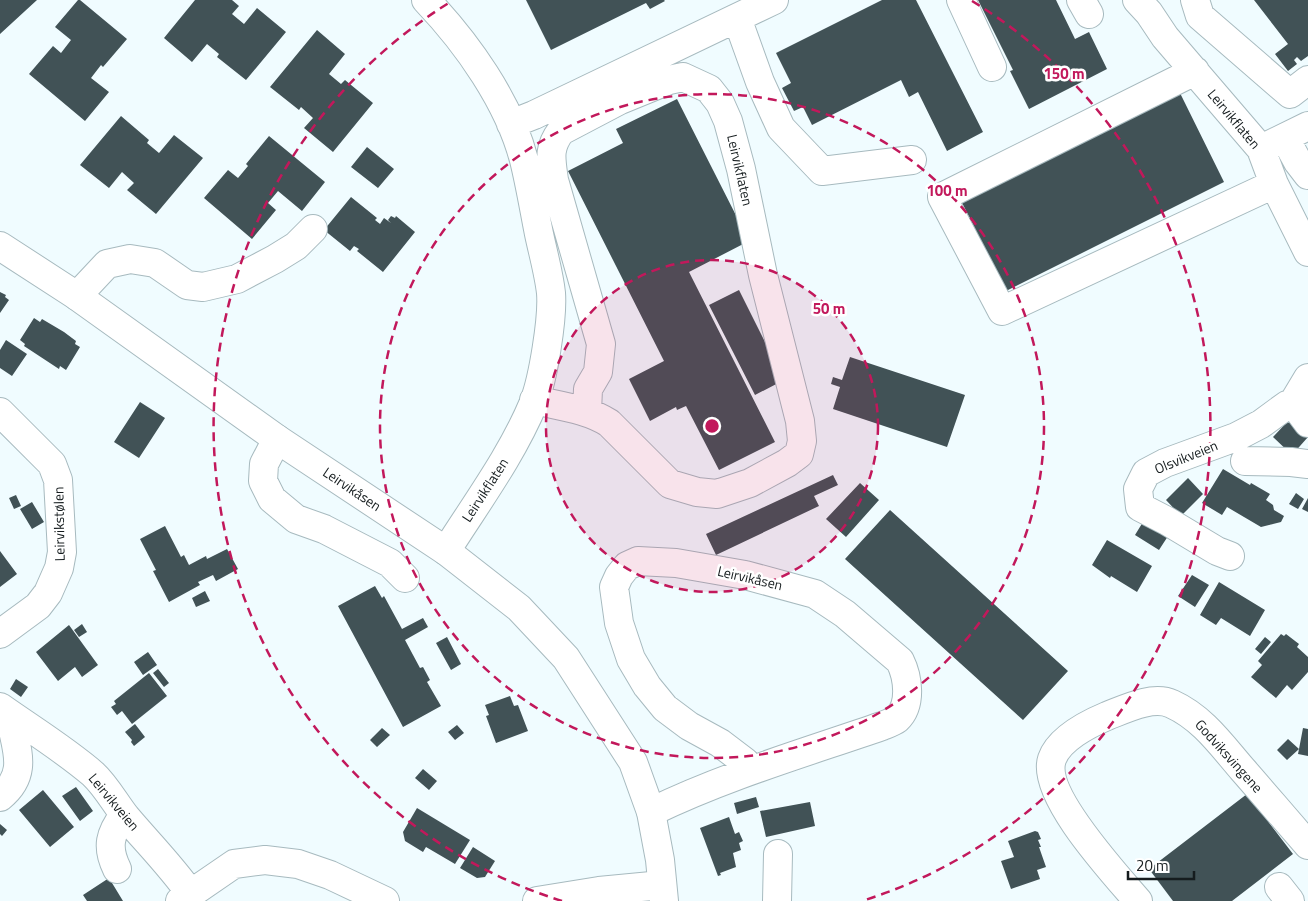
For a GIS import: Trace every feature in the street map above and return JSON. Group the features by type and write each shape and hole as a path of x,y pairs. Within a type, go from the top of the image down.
{"street":[{"name":"Leirvikflaten","path":"426,0 451,26 488,80 511,124 523,159 551,294 550,325 534,400 506,460 446,551"},
{"path":"511,124 534,115 774,0"},
{"path":"961,0 992,67"},
{"name":"Leirvikflaten","path":"1137,0 1165,37 1195,71 1285,138 1274,184 1308,252"},
{"path":"1165,37 1198,8 1290,94 1308,80"},
{"path":"737,18 760,82 781,128 822,171 912,160"},
{"path":"1195,71 942,197 1002,311 1274,184"},
{"name":"Leirvikflaten","path":"534,400 601,417 670,484 697,492 717,494 750,484 799,454 802,441 800,421 763,275 741,169 728,121 720,103 709,89 683,77 669,80 620,100 561,131 555,139 550,153 554,180 601,344 598,372 588,389 587,412"},
{"path":"1285,138 1298,162 1308,175"},
{"path":"77,296 108,264 130,259 155,263 186,285 203,287 237,279 296,246 313,229"},
{"name":"Leirvikåsen","path":"0,246 77,296 277,440 446,551 519,608 566,658 602,710 633,762 651,812 660,860 663,893"},
{"name":"Olsvikveien","path":"1230,556 1217,551 1140,507 1138,489 1146,473 1165,463 1236,437 1262,424 1287,405 1301,413 1308,378"},
{"name":"Leirvikstølen","path":"0,412 52,464 58,480 62,552 59,568 48,593 38,606 0,634"},
{"path":"277,440 264,464 263,481 272,499 296,519 324,529 390,563 405,578"},
{"path":"1245,461 1308,464"},
{"name":"Leirvikåsen","path":"651,812 683,797 752,770 896,720 903,711 908,683 906,671 900,661 845,614 815,594 745,575 676,563 638,561 627,566 619,576 614,587 619,623 631,659 647,686 665,708 689,726 720,743 745,762 752,770"},
{"name":"Godviksvingene","path":"1138,901 1069,816 1056,792 1050,769 1052,759 1067,738 1094,721 1136,704 1162,701 1171,703 1200,720 1308,844"},
{"path":"0,797 12,786 18,774 18,753 5,711"},
{"name":"Leirvikveien","path":"5,711 36,733 47,738 95,776 124,815 178,876 185,897 234,864 265,860 298,864 330,875 384,901"},
{"path":"117,869 112,859 110,837 115,826 124,815"},
{"path":"777,901 778,854"},
{"path":"537,901 599,891 663,893"}],"building":[{"path":"0,0 37,0 0,34"},
{"path":"78,0 127,39 91,78 109,92 85,121 29,74 53,46 61,53 71,40 55,27"},
{"path":"195,0 232,0 239,6 232,14 244,24 257,8 286,32 246,80 217,57 219,54 207,44 192,62 164,38"},
{"path":"526,0 665,1 650,9 646,3 551,50"},
{"path":"882,0 916,0 983,132 947,151 918,92 909,97 901,80 812,125 803,107 794,111 782,88 791,83 776,53"},
{"path":"978,0 1056,0 1075,39 1089,32 1107,69 1029,109 1010,71 1013,70"},
{"path":"1254,0 1308,0 1308,56 1301,61 1297,57 1294,60 1297,64 1288,71 1275,54 1288,44"},
{"path":"317,30 345,54 329,74 341,84 345,80 373,103 333,152 304,128 313,118 301,107 299,110 270,87"},
{"path":"1180,93 1224,182 1006,291 962,203"},
{"path":"677,99 749,241 689,272 775,442 719,470 686,406 677,410 676,407 650,421 629,379 664,361 568,171 623,143 616,129"},
{"path":"121,116 149,140 147,143 159,153 174,135 203,158 156,214 127,190 134,183 122,172 109,188 80,165"},
{"path":"269,136 325,182 302,211 278,191 268,203 276,210 252,239 204,198 228,170 238,178 248,166 246,164"},
{"path":"367,147 394,169 378,188 351,167"},
{"path":"351,197 377,218 375,220 380,224 384,218 391,223 388,220 391,216 395,218 396,216 415,232 383,272 357,251 359,249 354,246 350,251 324,230"},
{"path":"739,290 784,380 755,395 709,305"},
{"path":"0,292 6,295 5,297 9,300 0,313"},
{"path":"34,318 40,322 42,319 64,332 76,341 75,344 80,347 66,370 60,366 59,369 24,346 25,344 20,340"},
{"path":"6,340 27,354 12,376 0,368 0,350"},
{"path":"850,357 965,395 947,447 833,409 840,387 831,384 833,377 842,380"},
{"path":"140,402 165,418 139,458 114,442"},
{"path":"1289,420 1308,437 1292,455 1273,437"},
{"path":"1223,469 1270,494 1266,500 1273,505 1274,510 1284,516 1281,522 1261,527 1227,507 1222,515 1202,503"},
{"path":"833,475 838,485 814,496 819,506 716,555 706,534"},
{"path":"1188,478 1203,494 1181,516 1166,500"},
{"path":"860,483 879,500 846,537 826,519"},
{"path":"1296,493 1304,499 1298,509 1289,504"},
{"path":"16,495 21,506 14,509 9,498"},
{"path":"1308,498 1308,512 1302,509"},
{"path":"32,502 44,522 32,529 20,509"},
{"path":"890,510 1068,671 1023,720 845,559"},
{"path":"1146,517 1170,533 1159,550 1135,535"},
{"path":"165,526 181,557 184,555 189,565 206,556 207,559 227,549 238,569 216,581 213,575 198,582 200,585 169,602 153,571 156,570 140,539"},
{"path":"1107,540 1152,566 1137,592 1111,576 1110,578 1092,565"},
{"path":"0,551 17,574 0,587"},
{"path":"1192,575 1209,585 1195,607 1178,596"},
{"path":"1219,582 1265,610 1250,636 1221,618 1216,625 1200,615"},
{"path":"375,586 382,598 384,596 402,629 423,618 428,627 405,640 420,668 423,667 430,680 427,682 441,706 403,727 338,606"},
{"path":"205,591 210,601 196,607 192,598"},
{"path":"82,624 87,632 79,637 74,630"},
{"path":"69,625 98,665 82,677 75,667 58,681 36,652"},
{"path":"1281,634 1284,636 1286,634 1299,644 1297,647 1308,657 1308,672 1292,690 1287,685 1276,698 1251,677 1262,665 1258,661"},
{"path":"447,637 461,664 451,670 436,643"},
{"path":"1265,637 1271,642 1261,654 1255,649"},
{"path":"148,652 157,665 143,675 134,662"},
{"path":"158,669 169,683 164,687 153,673"},
{"path":"149,673 167,696 132,724 122,711 117,715 111,707 116,704 114,701"},
{"path":"16,679 28,687 21,697 10,689"},
{"path":"510,696 514,706 518,705 528,731 496,743 486,716 489,715 485,705"},
{"path":"135,724 145,737 134,746 131,742 132,740 125,732"},
{"path":"457,725 464,733 455,740 448,732"},
{"path":"382,728 390,735 377,747 370,740"},
{"path":"1303,728 1308,729 1308,756 1298,754"},
{"path":"1288,739 1299,749 1287,760 1277,750"},
{"path":"423,769 437,781 429,790 415,778"},
{"path":"76,787 93,811 80,821 62,796"},
{"path":"43,790 74,827 50,847 19,810"},
{"path":"1247,794 1293,854 1232,901 1173,901 1149,869"},
{"path":"756,797 759,807 737,814 734,803"},
{"path":"810,802 815,826 766,837 760,811"},
{"path":"417,808 470,840 455,864 426,847 423,852 405,841 403,832"},
{"path":"729,817 735,834 739,832 743,841 739,843 741,850 733,853 736,867 720,873 721,875 718,876 700,828"},
{"path":"0,824 7,830 2,836 0,834"},
{"path":"1035,831 1038,832 1041,839 1038,840 1041,847 1039,847 1046,867 1037,870 1040,879 1011,889 1001,861 1014,857 1008,841"},
{"path":"473,847 495,861 485,877 477,878 460,868"},
{"path":"109,878 123,901 87,901 83,895"}]}
